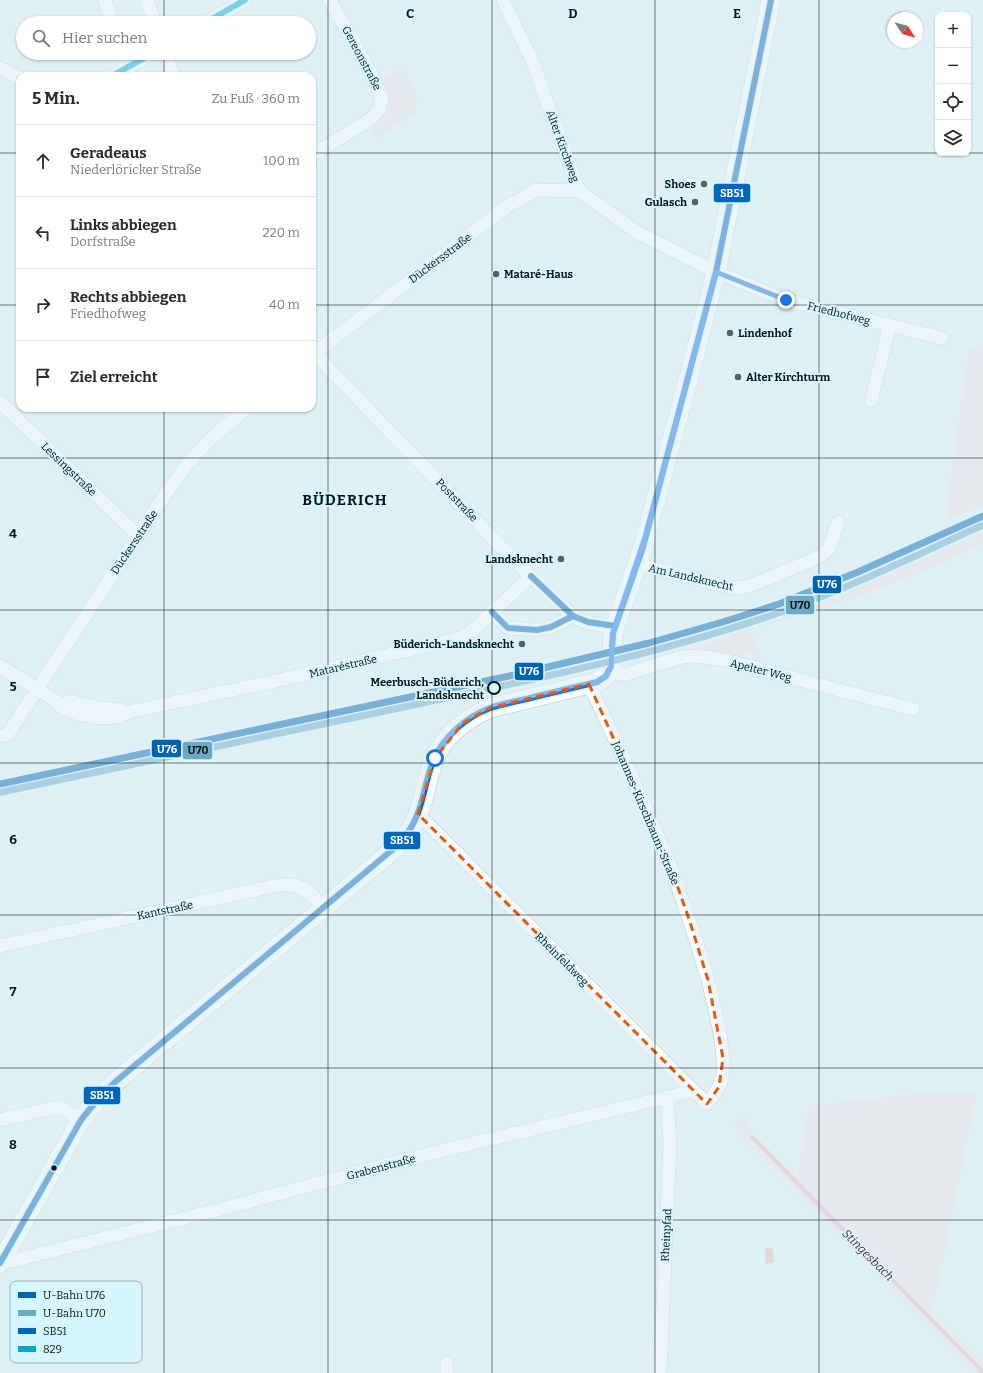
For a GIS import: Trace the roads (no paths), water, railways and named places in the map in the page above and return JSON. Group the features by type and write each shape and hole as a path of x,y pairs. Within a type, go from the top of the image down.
{"main road":[{"path":"0,1264 81,1120 98,1099 115,1082 401,842 413,826 418,814 435,758 452,732 474,715 490,708 602,680 610,666 615,626 637,564 652,514 716,272 772,0"}],"street":[{"path":"105,0 111,16"},
{"path":"147,0 153,16"},
{"path":"217,16 245,0"},
{"name":"Gereonstraße","path":"316,153 371,120 379,110 382,98 372,73 330,0"},
{"name":"Alter Kirchweg","path":"502,0 532,60 579,191 637,232 716,272"},
{"path":"125,60 129,72 144,60"},
{"path":"168,60 172,72"},
{"path":"0,68 16,76"},
{"name":"Dückersstraße","path":"316,351 509,205 537,190 579,191"},
{"name":"Friedhofweg","path":"716,272 786,300 942,338"},
{"path":"871,401 890,325"},
{"name":"Poststraße","path":"316,356 531,576 573,616 581,621 592,624 615,626"},
{"name":"Lessingstraße","path":"0,402 138,536"},
{"name":"Dückersstraße","path":"36,689 170,487 207,442 242,412"},
{"name":"Am Landsknecht","path":"637,564 720,585 735,588 748,587 819,557 829,549 838,522"},
{"name":"Mataréstraße","path":"0,666 55,700 62,708 79,714 99,718 118,716 133,711 276,681 460,638 473,630 531,576"},
{"path":"492,612 508,628 537,630 551,627 573,616"},
{"name":"Apelter Weg","path":"610,666 620,674 626,674 690,656 699,657 733,662 912,709"},
{"name":"Johannes-Kirschbaum-Straße","path":"589,684 631,774 669,862 708,980 720,1033 723,1074 719,1086 707,1104"},
{"path":"0,736 8,734 36,689"},
{"name":"Rheinfeldweg","path":"418,814 707,1104"},
{"name":"Kantstraße","path":"0,946 278,885 290,885 308,891 324,907"},
{"name":"Grabenstraße","path":"0,1264 229,1207 428,1154 693,1091"},
{"name":"Rheinpfad","path":"660,1373 670,1143 667,1097"},
{"path":"0,1120 58,1107 66,1110 81,1120"}],"waterway":[{"name":"Stingesbach","path":"752,1137 983,1372"}],"metro line":[{"name":"U76","path":"0,784 514,675 649,643 779,604 858,572 983,516"},
{"name":"U70","path":"2,792 601,664 692,640 737,627 806,603 883,571 983,525"}],"place":[{"name":"Shoes","path":"704,184"},
{"name":"Gulasch","path":"695,202"},
{"name":"Mataré-Haus","path":"496,274"},
{"name":"Lindenhof","path":"730,333"},
{"name":"Alter Kirchturm","path":"738,377"},
{"name":"Landsknecht","path":"561,559"},
{"name":"Büderich-Landsknecht","path":"522,644"},
{"name":"Meerbusch-Büderich, Landsknecht","path":"494,688"}],"district":[{"name":"BÜDERICH","path":"345,500"}]}
